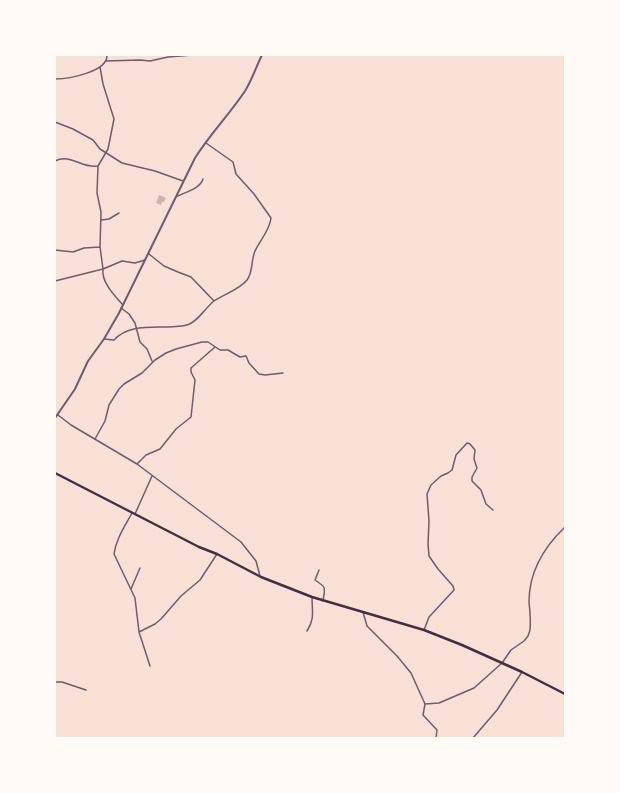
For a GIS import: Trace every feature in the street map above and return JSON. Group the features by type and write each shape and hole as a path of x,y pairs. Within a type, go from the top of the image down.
{"main road":[{"path":"55,473 261,577 323,601 424,630 481,653 565,694"}],"street":[{"path":"55,79 69,78 100,67 106,61 107,55"},
{"path":"106,61 150,61 168,57 193,55"},
{"path":"55,418 75,389 88,361 104,339 121,308 204,143 244,93 253,77 262,55"},
{"path":"100,67 103,84 114,119 108,149 98,166 97,193 101,212 100,246 103,269 102,274 107,285 122,305"},
{"path":"55,122 73,128 93,140 100,149 125,165 155,171 184,182"},
{"path":"104,339 114,340 120,334 137,328 175,327 191,324 214,301 237,288 248,279 255,251 272,219 254,194 236,174 233,162 204,143"},
{"path":"55,160 70,159 87,166 98,166"},
{"path":"175,198 199,186 203,179"},
{"path":"101,220 109,219 118,213"},
{"path":"55,250 73,252 84,248 100,246"},
{"path":"149,254 164,266 191,277 214,301"},
{"path":"55,281 103,269 122,261 135,263 145,260"},
{"path":"121,308 129,314 137,328 140,342 147,349 153,362"},
{"path":"95,439 105,422 109,405 114,395 122,385 142,373 153,362 172,350 202,342 210,342 215,347 222,350 228,350 240,357 246,356 249,363 259,374 265,375 283,373"},
{"path":"136,464 146,455 160,449 181,424 190,417 195,380 191,372 191,368 215,347"},
{"path":"58,415 71,425 136,464 241,542 256,561 261,577"},
{"path":"424,630 429,617 454,590 453,586 429,556 427,494 431,485 436,480 452,470 456,456 467,443 475,450 474,458 477,468 472,477 472,481 481,490 486,504 493,510"},
{"path":"150,666 139,632 136,606 131,589 114,554 117,541 134,514 152,476"},
{"path":"424,704 439,703 471,690 479,685 502,664 508,653 524,641 528,636 531,624 530,590 533,572 543,553 565,527"},
{"path":"139,632 155,624 181,596 200,580 217,554"},
{"path":"131,589 140,568"},
{"path":"319,570 315,580 325,588 323,601"},
{"path":"307,631 313,618 312,597"},
{"path":"363,612 367,626 397,656 411,673 424,704 423,716 437,730 436,738"},
{"path":"473,738 497,710 522,672"},
{"path":"55,682 69,684 86,690"}],"building":[{"path":"159,195 166,198 161,205 156,203"}]}
